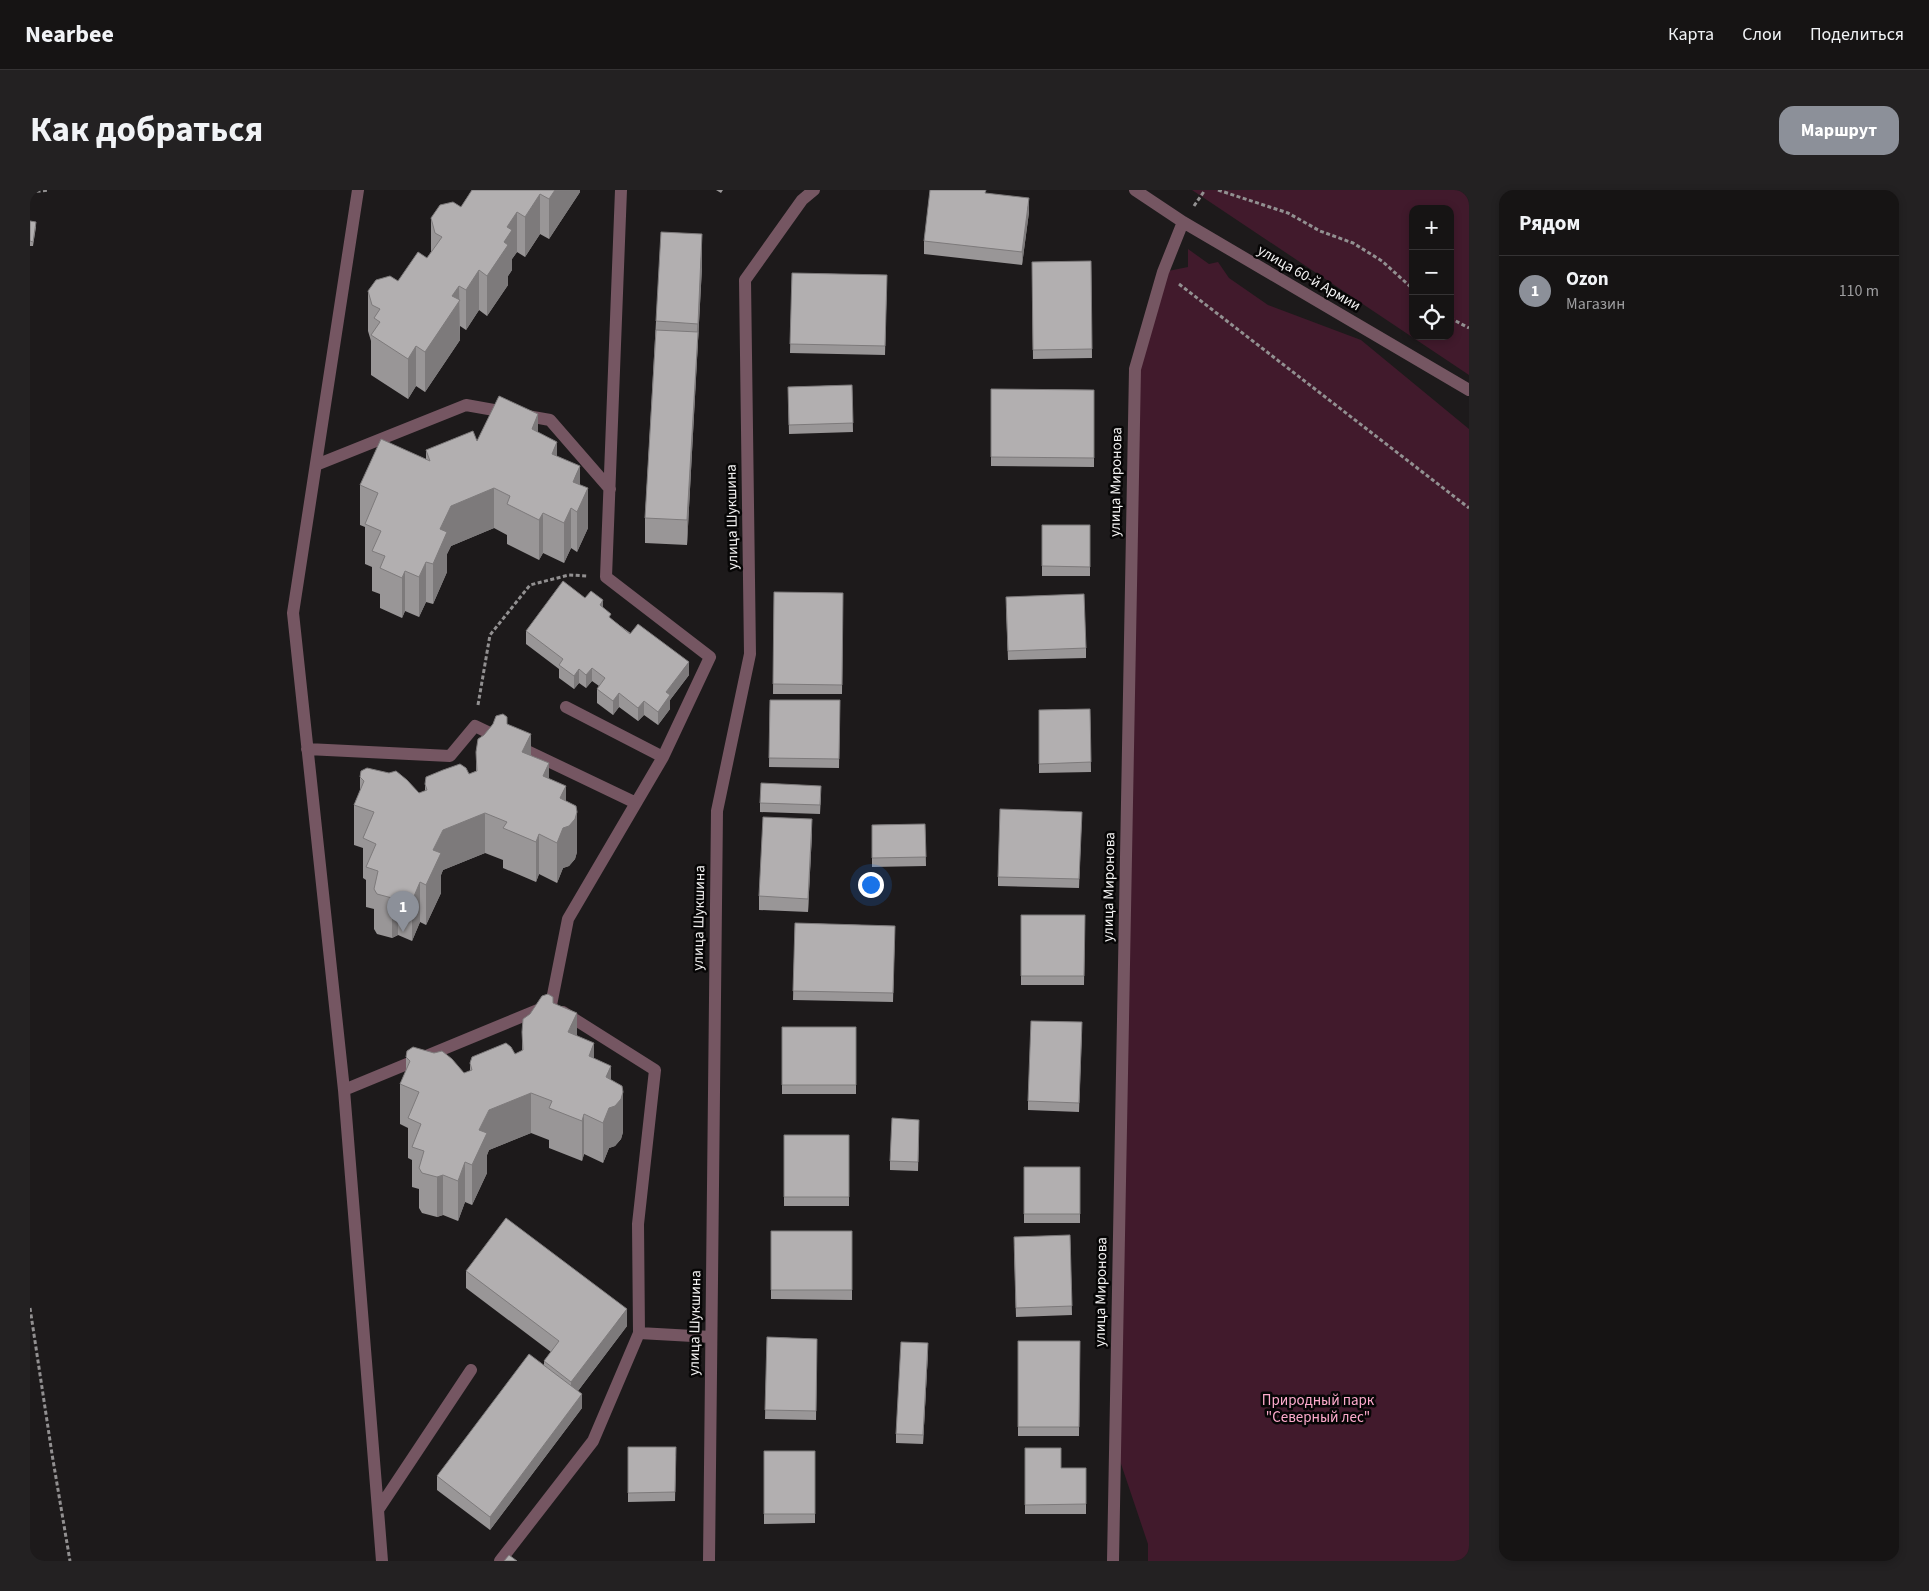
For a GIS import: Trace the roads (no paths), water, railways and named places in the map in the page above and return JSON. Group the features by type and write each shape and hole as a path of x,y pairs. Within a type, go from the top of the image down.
{"street":[{"path":"358,190 293,612 344,1090 382,1561"},
{"path":"551,1005 568,919 663,757 710,657 606,577 621,190"},
{"name":"улица Шукшина","path":"709,1561 717,810 750,654 745,280 802,200 814,190"},
{"name":"улица 60-й Армии","path":"1135,190 1183,222 1469,390"},
{"name":"улица Миронова","path":"1113,1561 1134,369 1163,272 1183,222"},
{"path":"316,465 466,405 550,420 610,489"},
{"path":"566,708 663,757"},
{"path":"307,749 450,756 475,726 636,803"},
{"path":"344,1090 551,1005"},
{"path":"500,1561 593,1441 639,1332 638,1224 655,1070 551,1005"},
{"path":"639,1332 711,1337"},
{"path":"378,1510 471,1370"}],"place":[{"name":"Ozon","path":"403,932"}],"park label":[{"name":"Природный парк \"Северный лес\"","path":"1318,1408"}]}
